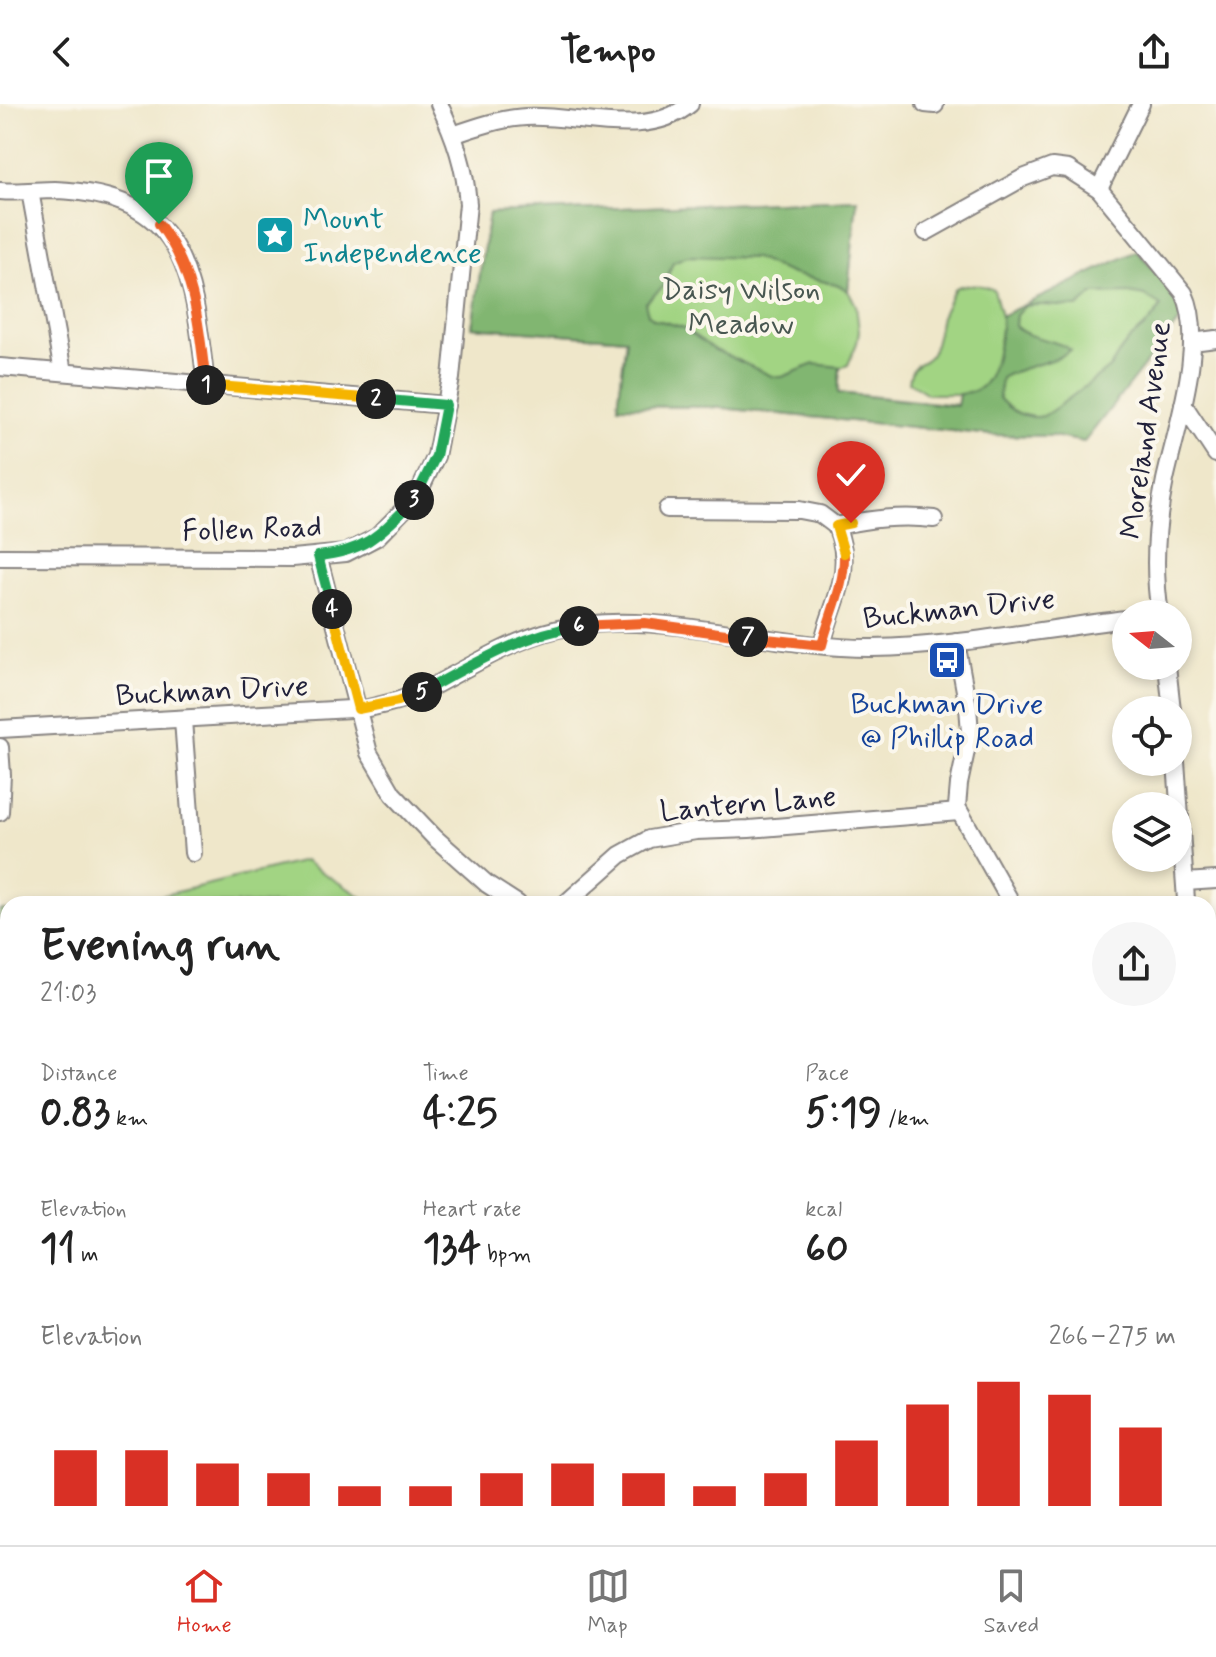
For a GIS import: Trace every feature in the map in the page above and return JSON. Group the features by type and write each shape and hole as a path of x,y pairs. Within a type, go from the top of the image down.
{"street":[{"name":"Follen Road","path":"0,557 214,560 346,553 377,537 417,496 436,456 446,405 468,204 465,174 439,104"},
{"path":"453,135 482,125 523,117 567,117 627,123 653,121 677,114 690,104"},
{"path":"1099,189 1141,104"},
{"name":"Moreland Avenue","path":"926,232 1039,170 1052,167 1068,169 1099,189 1184,293 1193,325 1192,342 1159,523 1155,556 1159,600"},
{"path":"0,191 56,190 102,196 136,209 159,224 176,246 188,272 206,385"},
{"path":"30,191 63,372"},
{"path":"1192,342 1216,339"},
{"path":"0,367 446,405"},
{"path":"1183,404 1216,454"},
{"path":"667,509 799,510 820,514 836,526 844,546 845,576 828,619 822,645"},
{"path":"836,526 872,518 903,516 934,519"},
{"path":"318,556 369,753 393,794 434,837 487,884 506,896"},
{"name":"Buckman Drive","path":"0,729 358,709 398,701 424,691 530,638 557,629 598,623 645,623 822,645 872,648 956,642 1112,621"},
{"path":"956,642 970,732 959,784 959,812 1007,896"},
{"path":"183,720 193,853"},
{"path":"0,747 0,812"},
{"path":"1177,776 1186,896"},
{"name":"Lantern Lane","path":"574,896 620,855 649,839 696,831 959,812"},
{"path":"1185,882 1216,880"}],"green space":[{"name":"Daisy Wilson Meadow","path":"857,199 848,291 856,305 859,331 848,365 840,368 838,393 958,405 959,394 928,394 909,382 915,366 931,354 941,317 955,288 960,286 985,286 994,290 1001,316 1138,251 1174,293 1183,316 1084,442 1053,436 992,435 710,407 618,406 626,339 472,327 489,213"},
{"name":"Daisy Wilson Meadow","path":"857,199 848,291 838,285 792,274 754,258 687,256 673,262 664,286 645,303 648,314 654,319 682,327 715,350 774,377 782,377 814,364 840,367 838,393 957,406 959,394 978,389 989,376 999,344 1001,316 1137,251 1174,293 1183,316 1084,442 1053,436 992,435 710,407 618,406 626,339 472,327 489,213","holes":["1093,294 1145,296 1161,306 1153,317 1123,347 1109,368 1055,408 1043,416 1030,417 1013,410 999,398 1001,378 1071,350 1015,326 1016,315 1025,306 1078,307"]},
{"path":"304,861 360,896 160,896"}],"place":[{"name":"Mount Independence","path":"275,235"},
{"name":"Buckman Drive @ Phillip Road","path":"947,660"}],"route":[{"path":"159,224 176,246 188,272 206,385 446,405 436,456 417,496 377,537 346,553 318,556 358,709 398,701 424,691 530,638 557,629 598,623 645,623 822,645 828,619 845,576 844,546 836,526 851,523"}]}
